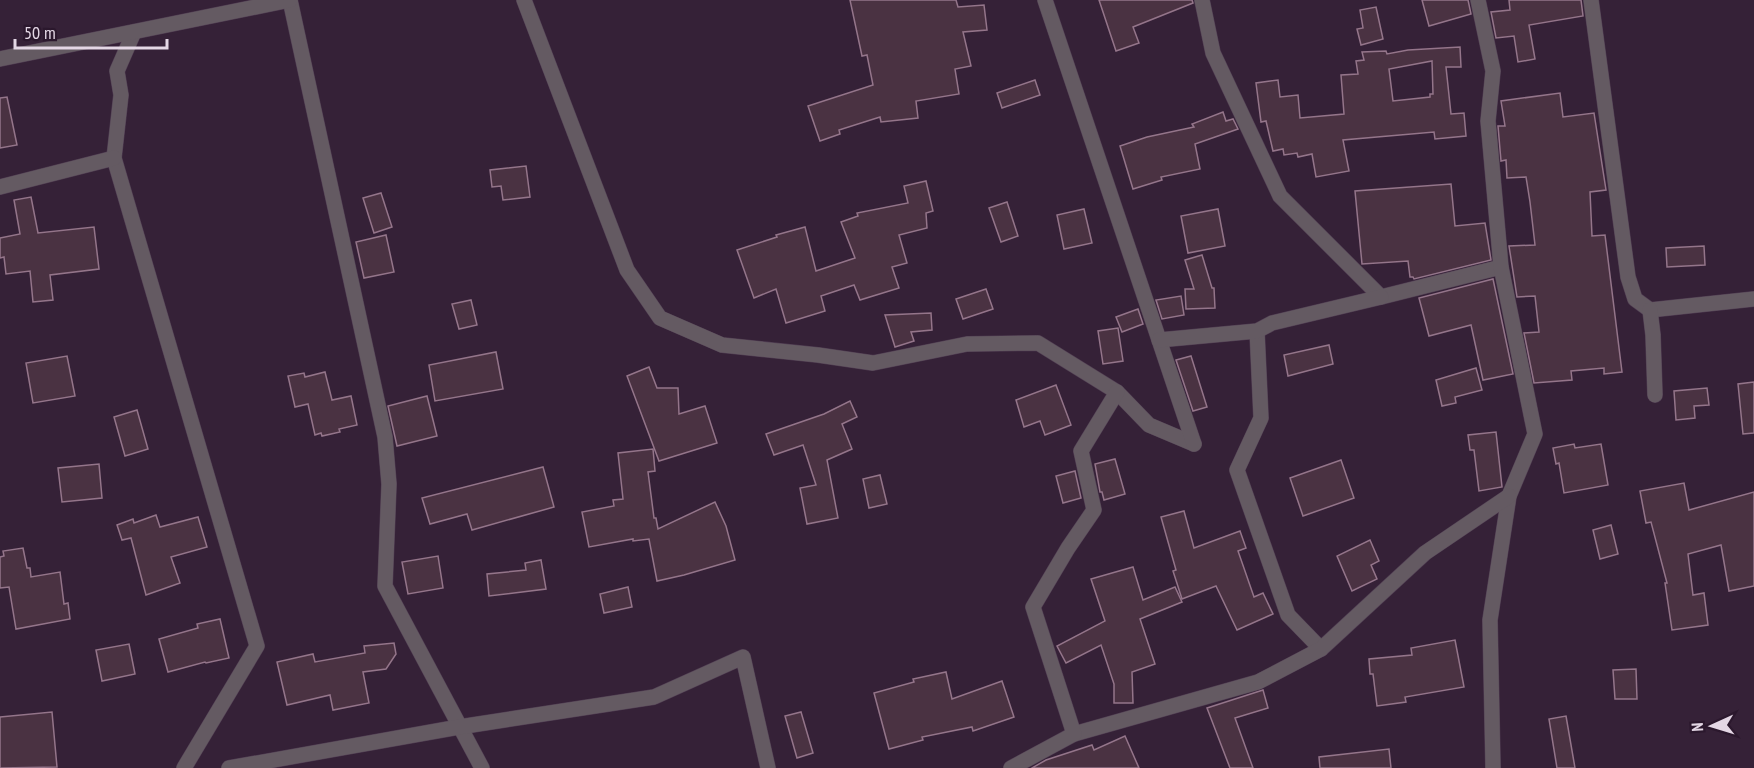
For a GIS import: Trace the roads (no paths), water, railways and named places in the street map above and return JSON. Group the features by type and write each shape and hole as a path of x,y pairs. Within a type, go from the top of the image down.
{"street":[{"path":"0,59 290,0 385,437 389,484 385,586 482,768"},
{"path":"524,0 627,270 660,318 722,345 873,363 967,344 1038,343 1117,393 1149,424 1194,444 1045,0"},
{"path":"1202,0 1213,53 1280,196 1381,297"},
{"path":"1478,0 1492,72 1488,121 1502,267 1535,434 1509,496 1490,620 1493,768"},
{"path":"1591,0 1628,277 1635,299 1650,310 1754,299"},
{"path":"134,32 117,71 121,95 114,158 257,646 184,768"},
{"path":"0,187 114,158"},
{"path":"1159,340 1257,331 1272,323 1502,267"},
{"path":"1650,310 1655,396"},
{"path":"1257,331 1261,418 1237,470 1288,615 1321,649"},
{"path":"1074,734 1033,607 1094,510 1081,451 1117,393"},
{"path":"1011,768 1074,734 1258,682 1321,649 1425,553 1509,496"},
{"path":"229,768 459,727 654,698 743,657 768,768"}]}
